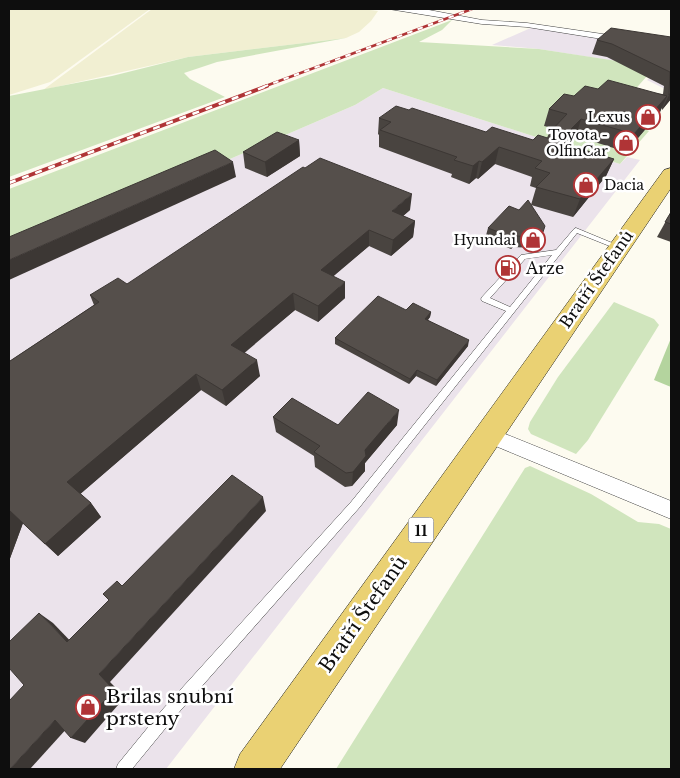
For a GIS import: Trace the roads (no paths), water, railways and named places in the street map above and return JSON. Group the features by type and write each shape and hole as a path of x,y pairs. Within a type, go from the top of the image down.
{"main road":[{"name":"Bratří Štefanů","path":"255,769 671,174"}],"street":[{"path":"393,9 429,12 482,22 527,25 671,46"},
{"path":"488,435 671,510"}],"lane":[{"path":"123,769 168,714 356,505 576,230 619,247"},
{"path":"512,311 485,299 523,257 559,252"}],"railway":[{"path":"263,87 472,9"},
{"path":"9,183 267,86"}],"place":[{"name":"Lexus","path":"648,117"},
{"name":"Toyota - OlfinCar","path":"626,143"},
{"name":"Dacia","path":"586,185"},
{"name":"Hyundai","path":"533,240"},
{"name":"Arze","path":"508,268"},
{"name":"Brilas snubní prsteny","path":"88,707"}]}
